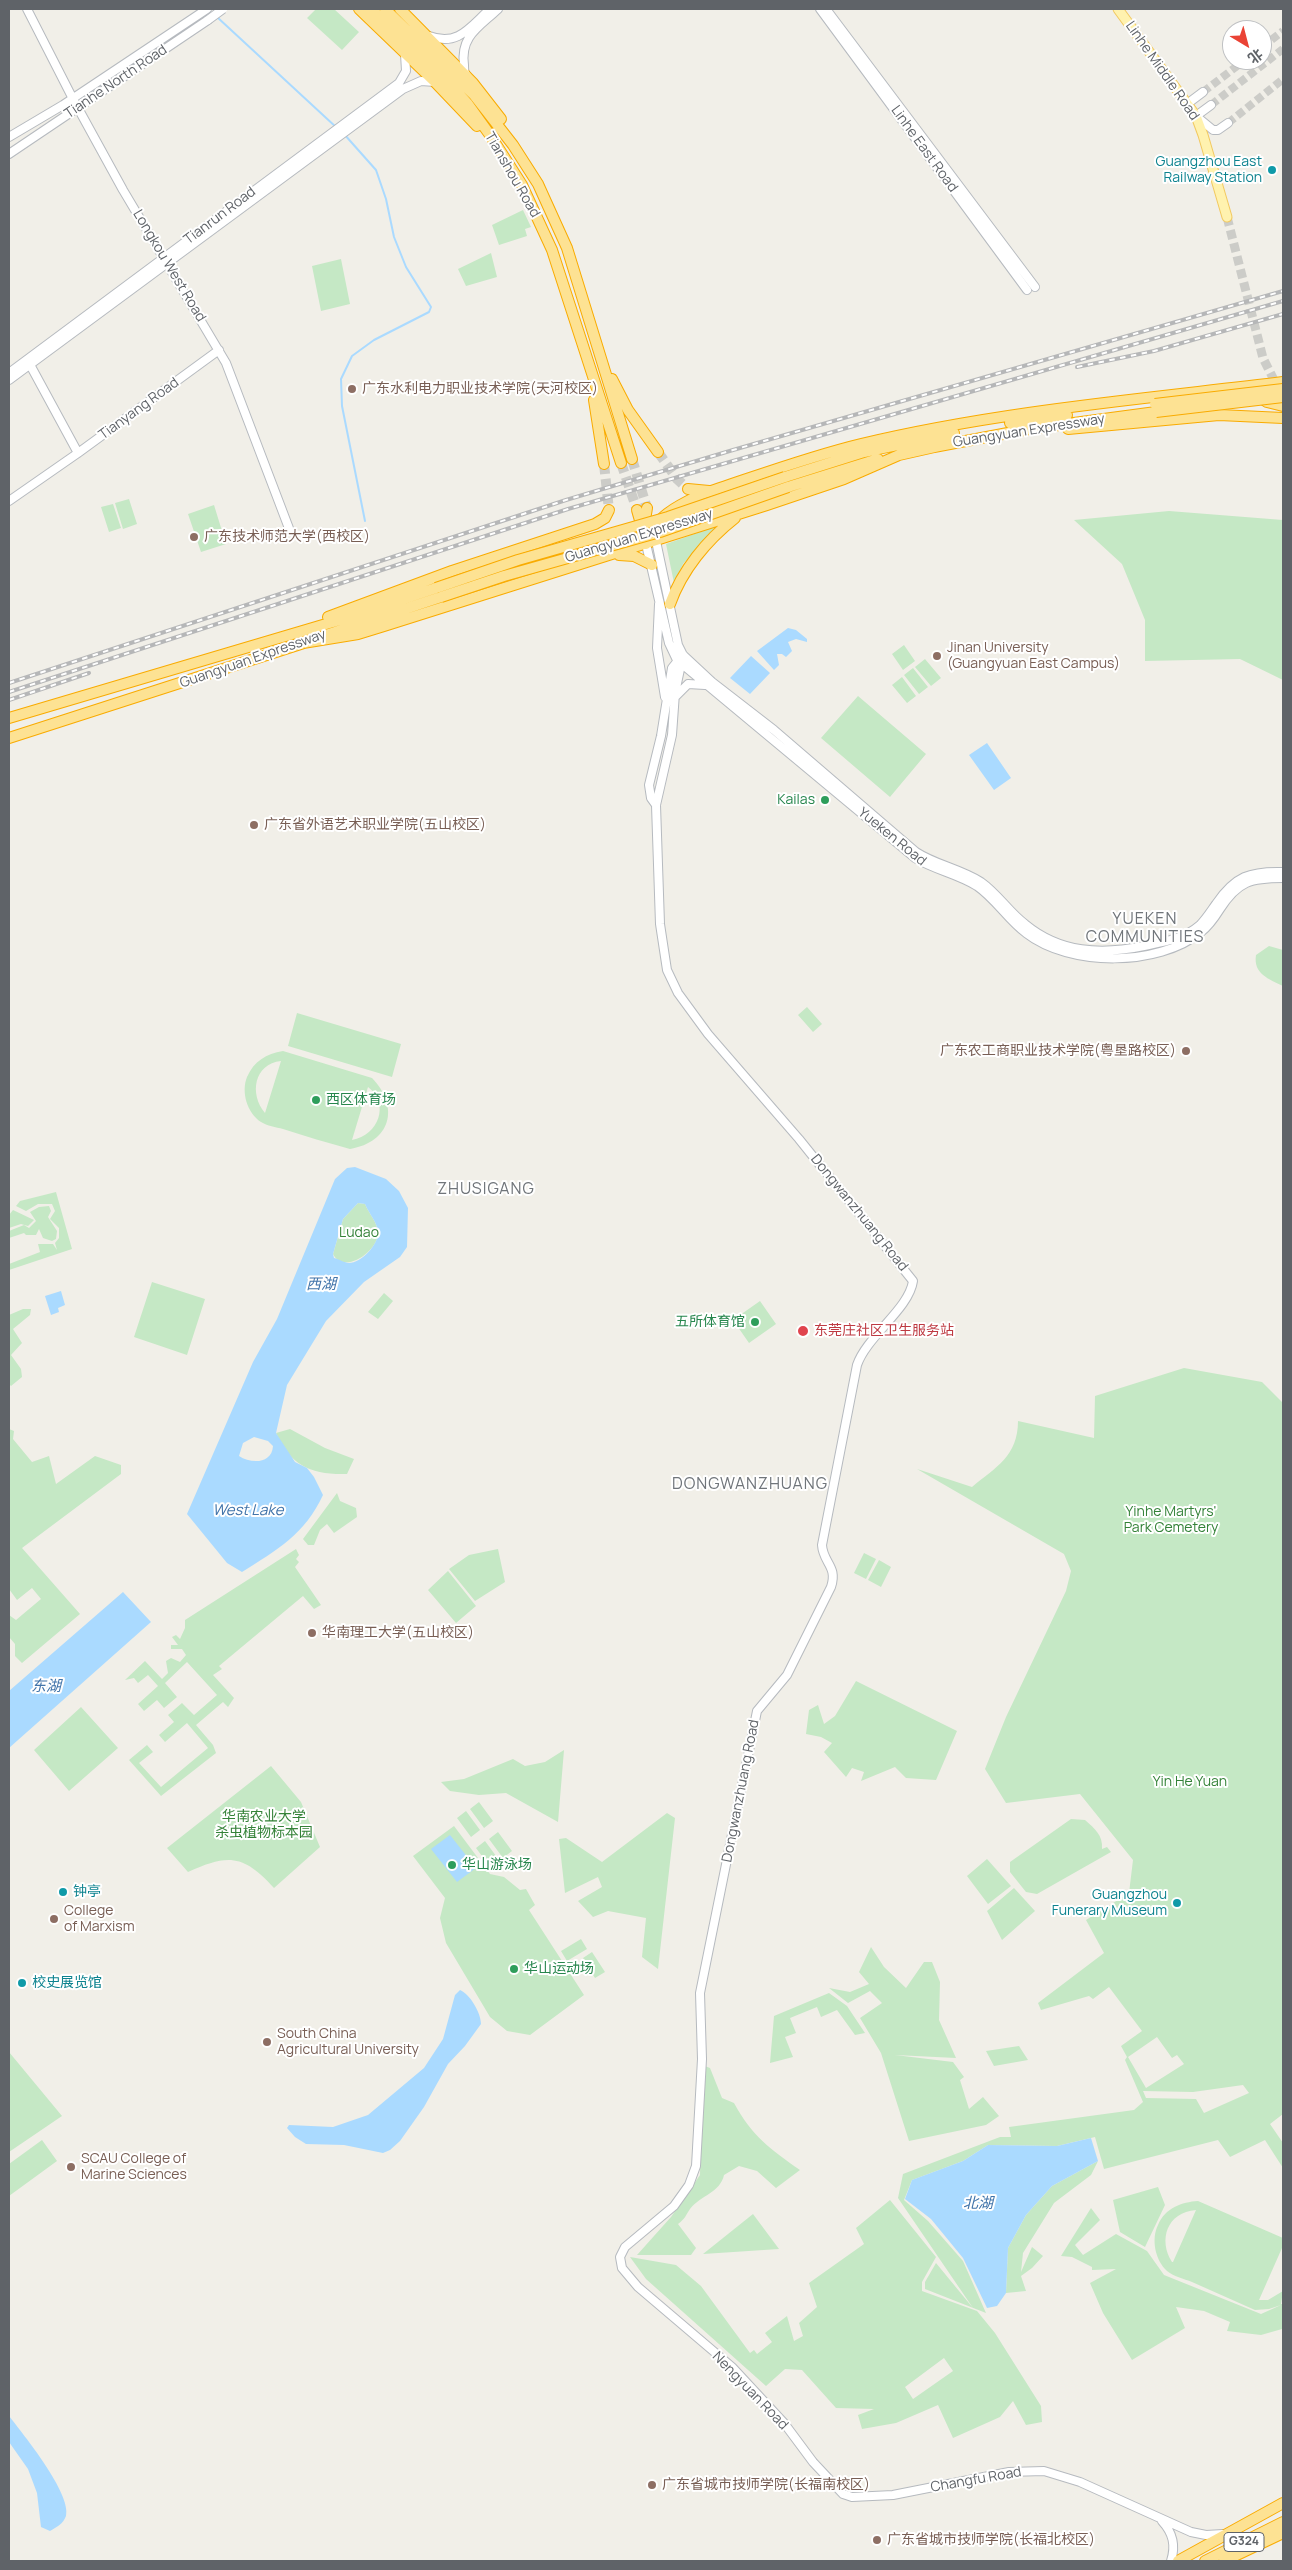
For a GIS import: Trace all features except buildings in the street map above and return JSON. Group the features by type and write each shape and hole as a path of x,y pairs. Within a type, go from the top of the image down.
{"highway":[{"path":"360,9 436,82 499,150"},
{"name":"Tianshou Road","path":"371,9 455,90 474,113 499,150 538,216 552,250 621,463"},
{"name":"Tianshou Road","path":"385,9 463,84 513,145 538,184 554,216 577,280 632,459"},
{"path":"400,9 473,83 500,119 513,145"},
{"path":"563,285 577,280"},
{"path":"599,353 628,410 658,452"},
{"path":"586,358 604,464"},
{"path":"608,555 675,508 714,490 856,446 1006,417 1234,386 1283,382"},
{"path":"1261,384 1261,398 1280,404"},
{"path":"1047,427 1091,429 1219,415 1249,408 1256,402 1252,394 1234,386"},
{"name":"Guangyuan Expressway","path":"9,738 303,643 438,593 518,560 787,482 977,437 1283,389"},
{"name":"Guangyuan Expressway","path":"787,482 864,452 1021,422 1283,397"},
{"path":"1219,415 1283,418"},
{"path":"926,439 1006,417"},
{"path":"303,643 358,634 683,532 844,479 899,455"},
{"path":"688,489 714,490"},
{"path":"714,490 708,500 708,506 710,513 721,520"},
{"path":"642,509 651,542"},
{"path":"300,630 360,604 524,546 595,524 605,518 610,510"},
{"path":"670,604 686,571 709,542 742,513"},
{"path":"647,526 667,532 683,532"},
{"path":"565,533 582,538 588,546 585,556 574,565"},
{"path":"524,546 535,550 543,559 542,569 533,578"},
{"path":"608,555 631,555 652,565"},
{"name":"Guangyuan Expressway","path":"9,718 300,630 438,593"},
{"name":"G324","path":"1178,2561 1283,2503"},
{"name":"G324","path":"1205,2561 1283,2522"},
{"name":"G324","path":"1224,2561 1283,2533"},
{"path":"1184,2561 1194,2551"}],"main road":[{"name":"Linhe Middle Road","path":"1118,9 1196,116 1227,217"}],"street":[{"name":"Longkou West Road","path":"27,9 73,99 164,261 219,350 237,388 290,531"},
{"name":"Tianhe North Road","path":"9,154 223,9"},
{"path":"426,35 442,40 452,40 490,9"},
{"path":"473,83 464,72 463,48 466,40 498,9"},
{"name":"Linhe East Road","path":"820,9 1031,288 826,9"},
{"name":"Tianhe North Road","path":"9,136 73,99 204,11"},
{"name":"Tianrun Road","path":"9,373 28,362 340,130 403,78 407,62 400,48"},
{"name":"Tianrun Road","path":"340,130 412,83 436,82"},
{"path":"1187,104 1203,92"},
{"path":"1211,105 1196,116 1213,130 1218,130 1228,123"},
{"name":"Tianyang Road","path":"9,506 219,350"},
{"name":"Tianrun Road","path":"9,380 28,362"},
{"path":"28,362 78,453"},
{"name":"Tianyang Road","path":"9,501 58,468"},
{"name":"Yueken Road","path":"651,542 670,604 680,660 774,730 916,852 936,864 981,882 1024,924 1058,944 1092,951 1110,952 1179,938 1202,924 1224,893 1240,879 1261,872 1283,872"},
{"name":"Yueken Road","path":"651,542 652,565 669,643 680,660 706,685 756,724 915,858 930,867 976,886 1027,935 1056,949 1093,958 1132,957 1188,941 1207,927 1228,896 1237,887 1256,879 1283,878"},
{"path":"659,592 657,648 666,705"},
{"name":"Dongwanzhuang Road","path":"627,2276 621,2264 622,2252 632,2241 674,2206 689,2184 696,2166 703,2052 700,1993 757,1711 787,1675 831,1587 834,1572 824,1554 822,1545 856,1365 866,1346 910,1294 913,1281 799,1139 708,1034 678,993 667,970 662,948 656,805 672,735 674,698 680,660"},
{"name":"Dongwanzhuang Road","path":"656,805 651,798 649,785 672,668 680,660"},
{"path":"674,698 681,688 688,684 706,685"},
{"name":"Nengyuan Road","path":"627,2276 732,2367 784,2423 813,2462 843,2494"},
{"name":"Changfu Road","path":"843,2494 852,2497 893,2495 1009,2472 1044,2472 1080,2482 1160,2519 1199,2534 1216,2536 1227,2533"},
{"path":"1160,2519 1167,2527 1174,2542 1172,2561"}],"green space":[{"path":"316,9 334,9 359,32 342,50 307,18"},
{"path":"523,210 531,227 525,229 527,236 499,245 492,225"},
{"path":"491,253 497,277 466,286 458,269"},
{"path":"341,259 350,304 321,311 312,266"},
{"path":"129,499 137,524 123,529 115,503"},
{"path":"113,504 121,528 109,532 101,507"},
{"path":"214,505 226,544 201,552 188,514"},
{"path":"1169,511 1283,520 1283,680 1240,659 1145,661 1145,620 1122,564 1074,520"},
{"path":"717,526 683,564 674,583 666,544"},
{"path":"904,645 915,661 903,670 892,654"},
{"path":"925,659 941,678 931,686 915,667"},
{"path":"913,668 928,687 919,694 904,675"},
{"path":"902,677 916,696 907,703 892,685"},
{"path":"858,696 926,754 890,797 821,738"},
{"path":"1269,946 1283,950 1283,986 1263,975 1257,967 1256,955"},
{"path":"807,1007 822,1024 813,1032 798,1015"},
{"path":"297,1013 401,1044 392,1077 288,1046"},
{"name":"西区体育场","path":"283,1051 372,1078 381,1089 386,1100 387,1122 382,1131 375,1139 350,1149 261,1122 252,1113 246,1102 245,1083 250,1071 261,1059","holes":["281,1061 265,1113 257,1097 257,1081 265,1068 272,1063","368,1087 375,1094 379,1102 378,1118 375,1126 369,1132 352,1140"]},
{"path":"56,1192 72,1249 9,1270 9,1264 40,1252 38,1244 53,1244 57,1250 55,1243 59,1238 59,1228 50,1219 55,1211 52,1204 38,1204 26,1211 16,1206 20,1201"},
{"name":"Ludao","path":"358,1203 365,1204 375,1222 378,1233 372,1247 366,1254 352,1262 344,1262 338,1260 333,1254 343,1219"},
{"path":"49,1206 51,1211 48,1217 57,1231 56,1239 52,1241 43,1238 39,1229 36,1235 26,1235 24,1233 9,1238 9,1231 24,1225 29,1228 36,1221 30,1212 39,1207"},
{"path":"13,1210 34,1220 28,1226 21,1224 9,1228 9,1215"},
{"path":"152,1282 205,1299 187,1355 134,1337"},
{"path":"384,1293 393,1301 378,1319 368,1312"},
{"name":"五所体育馆","path":"760,1301 776,1324 749,1343 733,1320"},
{"path":"23,1309 31,1309 30,1315 13,1329 22,1343 11,1355 21,1369 22,1377 11,1386 9,1384 9,1315"},
{"path":"1184,1368 1262,1382 1283,1403 1283,2114 1270,2124 1283,2143 1283,2168 1265,2140 1230,2157 1218,2140 1104,2169 1095,2137 1057,2146 988,2145 963,2161 912,2180 904,2200 928,2221 963,2261 986,2313 973,2308 898,2198 903,2174 1000,2137 1011,2137 1009,2127 1134,2110 1143,2102 1125,2060 1127,2057 1121,2046 1142,2031 1109,1987 1093,1999 1089,1996 1041,2010 1038,2003 1104,1953 1086,1920 1129,1893 1133,1860 1080,1794 1006,1803 985,1769 1006,1717 1066,1591 1071,1571 1064,1554 917,1469 972,1487 997,1467 1010,1452 1017,1433 1018,1421 1094,1438 1095,1396","holes":["1157,2037 1172,2058 1177,2055 1184,2064 1146,2088 1128,2057","1243,2085 1249,2093 1204,2113 1196,2099 1146,2098 1143,2091 1193,2092"]},
{"path":"9,1429 14,1431 13,1439 32,1462 49,1456 56,1484 95,1456 121,1465 121,1474 22,1548 80,1614 22,1663 15,1656 15,1644 9,1637 9,1615 16,1620 41,1599 32,1588 17,1600 9,1589"},
{"path":"290,1429 325,1448 354,1459 347,1474 323,1473 296,1461 288,1453 276,1433"},
{"path":"337,1493 340,1501 356,1508 357,1517 334,1533 327,1524 320,1530 314,1545 308,1545 303,1539"},
{"path":"296,1549 299,1555 296,1559 299,1562 295,1567 321,1605 314,1609 303,1596 219,1666 222,1669 213,1675 234,1698 228,1707 223,1702 196,1725 213,1745 216,1753 161,1796 129,1760 147,1745 153,1752 139,1763 161,1787 208,1748 187,1723 165,1742 159,1735 174,1722 168,1715 182,1703 194,1715 217,1695 187,1662 165,1683 177,1697 164,1708 157,1700 144,1711 138,1704 158,1686 148,1675 138,1683 134,1678 125,1680 145,1661 162,1679 168,1673 166,1661 171,1658 180,1662 186,1655 182,1649 171,1649 171,1645 178,1645 172,1637 176,1635 180,1639 185,1628 185,1620"},
{"path":"498,1549 505,1582 475,1601 449,1569 469,1555"},
{"path":"864,1553 876,1559 866,1579 854,1573"},
{"path":"879,1560 891,1567 881,1587 868,1580"},
{"path":"448,1571 476,1606 456,1623 428,1590"},
{"path":"856,1681 957,1731 936,1780 906,1778 895,1767 861,1781 864,1772 852,1768 846,1777 824,1752 832,1743 821,1737 806,1734 809,1710 818,1705 824,1724 835,1716"},
{"path":"81,1707 118,1748 69,1791 34,1750"},
{"path":"564,1750 558,1822 506,1793 479,1795 450,1791 441,1782 464,1779 513,1759 525,1766 545,1762"},
{"name":"华南农业大学 杀虫植物标本园","path":"271,1766 301,1802 320,1847 274,1888 253,1869 244,1863 234,1860 214,1862 188,1872 167,1848"},
{"path":"479,1802 493,1821 484,1828 470,1809"},
{"path":"466,1811 480,1830 471,1837 457,1818"},
{"path":"667,1813 675,1818 658,1969 642,1957 646,1918 608,1911 593,1917 578,1901 602,1887 598,1877 565,1893 559,1839 566,1838 602,1862"},
{"path":"1071,1819 1085,1820 1100,1836 1102,1849 1107,1847 1111,1852 1037,1894 1026,1892 1010,1872 1010,1862"},
{"name":"华山运动场","path":"454,1826 490,1874 504,1877 520,1890 526,1889 535,1905 529,1910 584,1995 530,2035 507,2031 490,2017 446,1943 440,1918 445,1898 413,1856"},
{"path":"498,1832 512,1851 503,1858 489,1839"},
{"path":"485,1841 499,1860 490,1867 476,1848"},
{"path":"987,1859 1011,1886 988,1904 967,1876"},
{"path":"1014,1888 1035,1911 1002,1940 987,1911"},
{"path":"581,1939 587,1949 567,1961 561,1951"},
{"path":"871,1947 884,1967 906,1988 924,1962 932,1962 940,1982 939,2020 956,2058 895,2055 953,2062 964,2077 960,2080 969,2109 983,2097 999,2116 986,2125 909,2141 881,2053 860,2018 882,2003 870,1991 848,2003 829,1988 850,1992 869,1984 859,1972"},
{"path":"592,1952 605,1972 595,1978 583,1958"},
{"path":"829,1993 847,2006 865,2033 855,2035 837,2010 821,2017 817,2007 790,2018 796,2033 785,2037 793,2057 770,2063 774,2016"},
{"path":"1019,2046 1028,2060 994,2066 986,2051"},
{"path":"9,2052 62,2116 9,2152"},
{"path":"702,2065 710,2068 722,2098 734,2103 762,2141 800,2170 776,2188 757,2171 739,2166 724,2175 719,2186 694,2204 678,2224 696,2248 691,2255 637,2255 671,2217 700,2175"},
{"path":"42,2140 57,2161 9,2196 9,2164"},
{"path":"1098,2161 1091,2175 1054,2203 1023,2253 1021,2272 1032,2247 1043,2256 1021,2276 1026,2291 1006,2293 1008,2248 1026,2215 1052,2186"},
{"path":"1158,2187 1165,2205 1145,2247 1120,2232 1113,2200"},
{"path":"890,2200 936,2257 922,2282 922,2291 977,2311 995,2333 1041,2406 1042,2422 1026,2425 1013,2401 1000,2417 953,2438 938,2405 896,2423 862,2429 858,2415 874,2409 836,2408 802,2370 785,2369 766,2386 646,2279 630,2257 676,2265 701,2286 750,2353 754,2350 757,2354 772,2342 765,2333 787,2316 794,2341 803,2336 799,2323 817,2307 809,2283 864,2244 856,2228","holes":["944,2358 953,2371 913,2399 905,2387"]},
{"path":"1198,2201 1283,2238 1283,2249 1259,2300 1268,2300 1283,2291 1281,2304 1283,2304 1282,2329 1261,2335 1227,2331 1230,2322 1204,2311 1176,2307 1185,2328 1132,2360 1103,2313 1090,2283 1116,2269 1092,2270 1092,2267 1072,2257 1061,2256 1091,2208 1100,2220 1075,2245 1083,2255 1116,2234 1147,2251 1164,2275 1261,2314 1281,2305 1269,2309 1255,2310 1167,2271 1155,2249 1158,2225 1170,2210","holes":["1196,2210 1173,2262 1168,2254 1166,2245 1168,2228 1178,2216"]},
{"path":"753,2214 779,2249 703,2254"},
{"path":"936,2263 973,2308 925,2289 925,2282"}],"water":[{"path":"788,628 796,630 807,639 807,642 796,639 788,642 792,651 786,657 782,654 777,654 779,665 774,670 757,651"},
{"path":"751,656 770,673 750,694 730,678"},
{"path":"987,743 1011,778 994,790 969,755"},
{"path":"355,1167 386,1179 399,1191 408,1208 407,1247 400,1257 364,1282 326,1321 287,1385 276,1433 295,1462 307,1468 314,1477 323,1495 316,1509 299,1531 267,1556 242,1572 227,1563 187,1514 253,1362 277,1319 335,1179 347,1168","holes":["358,1203 365,1204 377,1226 378,1233 372,1248 363,1257 354,1262 347,1263 334,1258 333,1254 343,1219","254,1437 268,1441 273,1446 269,1456 260,1461 244,1459 239,1456 243,1443"]},
{"path":"61,1291 65,1305 58,1308 59,1312 51,1315 45,1296"},
{"name":"东湖","path":"123,1592 151,1622 9,1748 9,1691"},
{"path":"450,1835 476,1868 457,1882 431,1849"},
{"path":"460,1990 468,1995 474,2004 481,2024 465,2046 448,2064 424,2107 400,2141 390,2150 383,2153 344,2145 306,2144 295,2137 287,2128 289,2125 333,2127 368,2115 424,2068 443,2039 455,1995"},
{"name":"北湖","path":"1091,2138 1098,2161 1052,2186 1026,2215 1008,2248 1006,2293 997,2306 987,2308 963,2258 931,2219 905,2199 912,2180 963,2161 988,2145 1057,2146"},
{"path":"9,2416 45,2464 62,2494 66,2506 66,2516 57,2527 50,2531 41,2527 37,2493 28,2469 9,2442"}],"waterway":[{"path":"217,17 337,128"},
{"path":"344,134 376,170 386,199 394,237 406,267 431,307 429,312 374,340 352,356 341,379 342,406 365,521"}],"tunnel":[{"path":"1272,39 1283,31"},
{"path":"1211,105 1283,49"},
{"path":"1203,92 1232,70"},
{"path":"1228,123 1283,79"},
{"path":"1227,217 1263,358 1277,386"},
{"path":"658,452 677,479 688,489"},
{"path":"632,459 647,508"},
{"path":"621,463 637,510"},
{"path":"604,464 609,510"}],"railway":[{"path":"9,683 566,500 1283,291"},
{"path":"9,692 568,509 1283,301"},
{"path":"1077,367 1154,351 1283,314"},
{"path":"9,700 89,673"}],"place":[{"name":"Guangzhou East Railway Station","path":"1272,170"},
{"name":"广东水利电力职业技术学院(天河校区)","path":"352,389"},
{"name":"广东技术师范大学(西校区)","path":"194,537"},
{"name":"Jinan University (Guangyuan East Campus)","path":"937,656"},
{"name":"Kailas","path":"825,800"},
{"name":"广东省外语艺术职业学院(五山校区)","path":"254,825"},
{"name":"广东农工商职业技术学院(粤垦路校区)","path":"1186,1051"},
{"name":"西区体育场","path":"316,1100"},
{"name":"五所体育馆","path":"755,1322"},
{"name":"东莞庄社区卫生服务站","path":"803,1331"},
{"name":"华南理工大学(五山校区)","path":"312,1633"},
{"name":"华山游泳场","path":"452,1865"},
{"name":"钟亭","path":"63,1892"},
{"name":"Guangzhou Funerary Museum","path":"1177,1903"},
{"name":"College of Marxism","path":"54,1919"},
{"name":"华山运动场","path":"514,1969"},
{"name":"校史展览馆","path":"22,1983"},
{"name":"South China Agricultural University","path":"267,2042"},
{"name":"SCAU College of Marine Sciences","path":"71,2167"},
{"name":"广东省城市技师学院(长福南校区)","path":"652,2485"},
{"name":"广东省城市技师学院(长福北校区)","path":"877,2540"}],"district":[{"name":"YUEKEN COMMUNITIES","path":"1145,929"},
{"name":"ZHUSIGANG","path":"486,1190"},
{"name":"DONGWANZHUANG","path":"750,1485"}],"water label":[{"name":"西湖","path":"321,1285"},
{"name":"West Lake","path":"248,1511"}],"park label":[{"name":"Yinhe Martyrs' Park Cemetery","path":"1171,1520"},
{"name":"Yin He Yuan","path":"1190,1782"}]}
